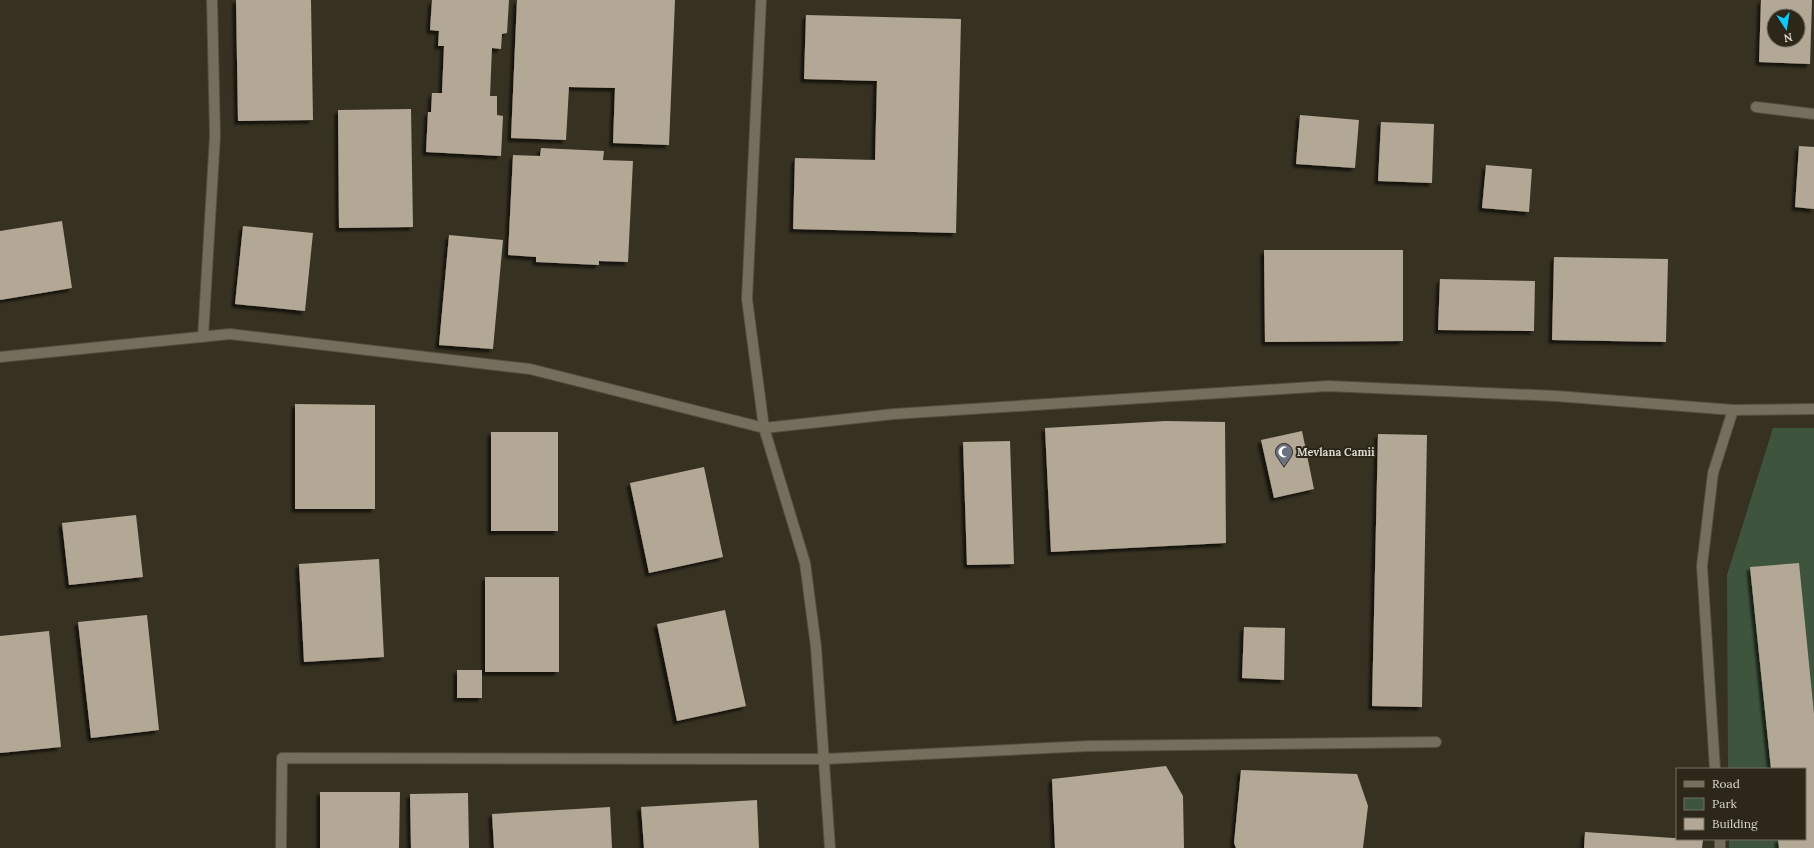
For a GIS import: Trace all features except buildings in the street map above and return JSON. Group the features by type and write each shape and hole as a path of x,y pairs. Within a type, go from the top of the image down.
{"street":[{"path":"203,336 215,136 212,0"},
{"path":"761,0 747,299 764,428 805,563 816,647 830,848"},
{"path":"1756,107 1814,114"},
{"path":"0,357 230,334 530,369 764,428 894,414 1328,386 1556,396 1733,410 1814,409"},
{"path":"1715,768 1702,566 1713,473 1733,410"},
{"path":"281,848 282,758 825,759 1090,746 1436,742"}],"green space":[{"path":"1773,428 1814,428 1814,848 1729,848 1729,840 1806,840 1806,768 1728,768 1727,575"}],"place":[{"name":"Mevlana Camii","path":"1284,467"}]}
